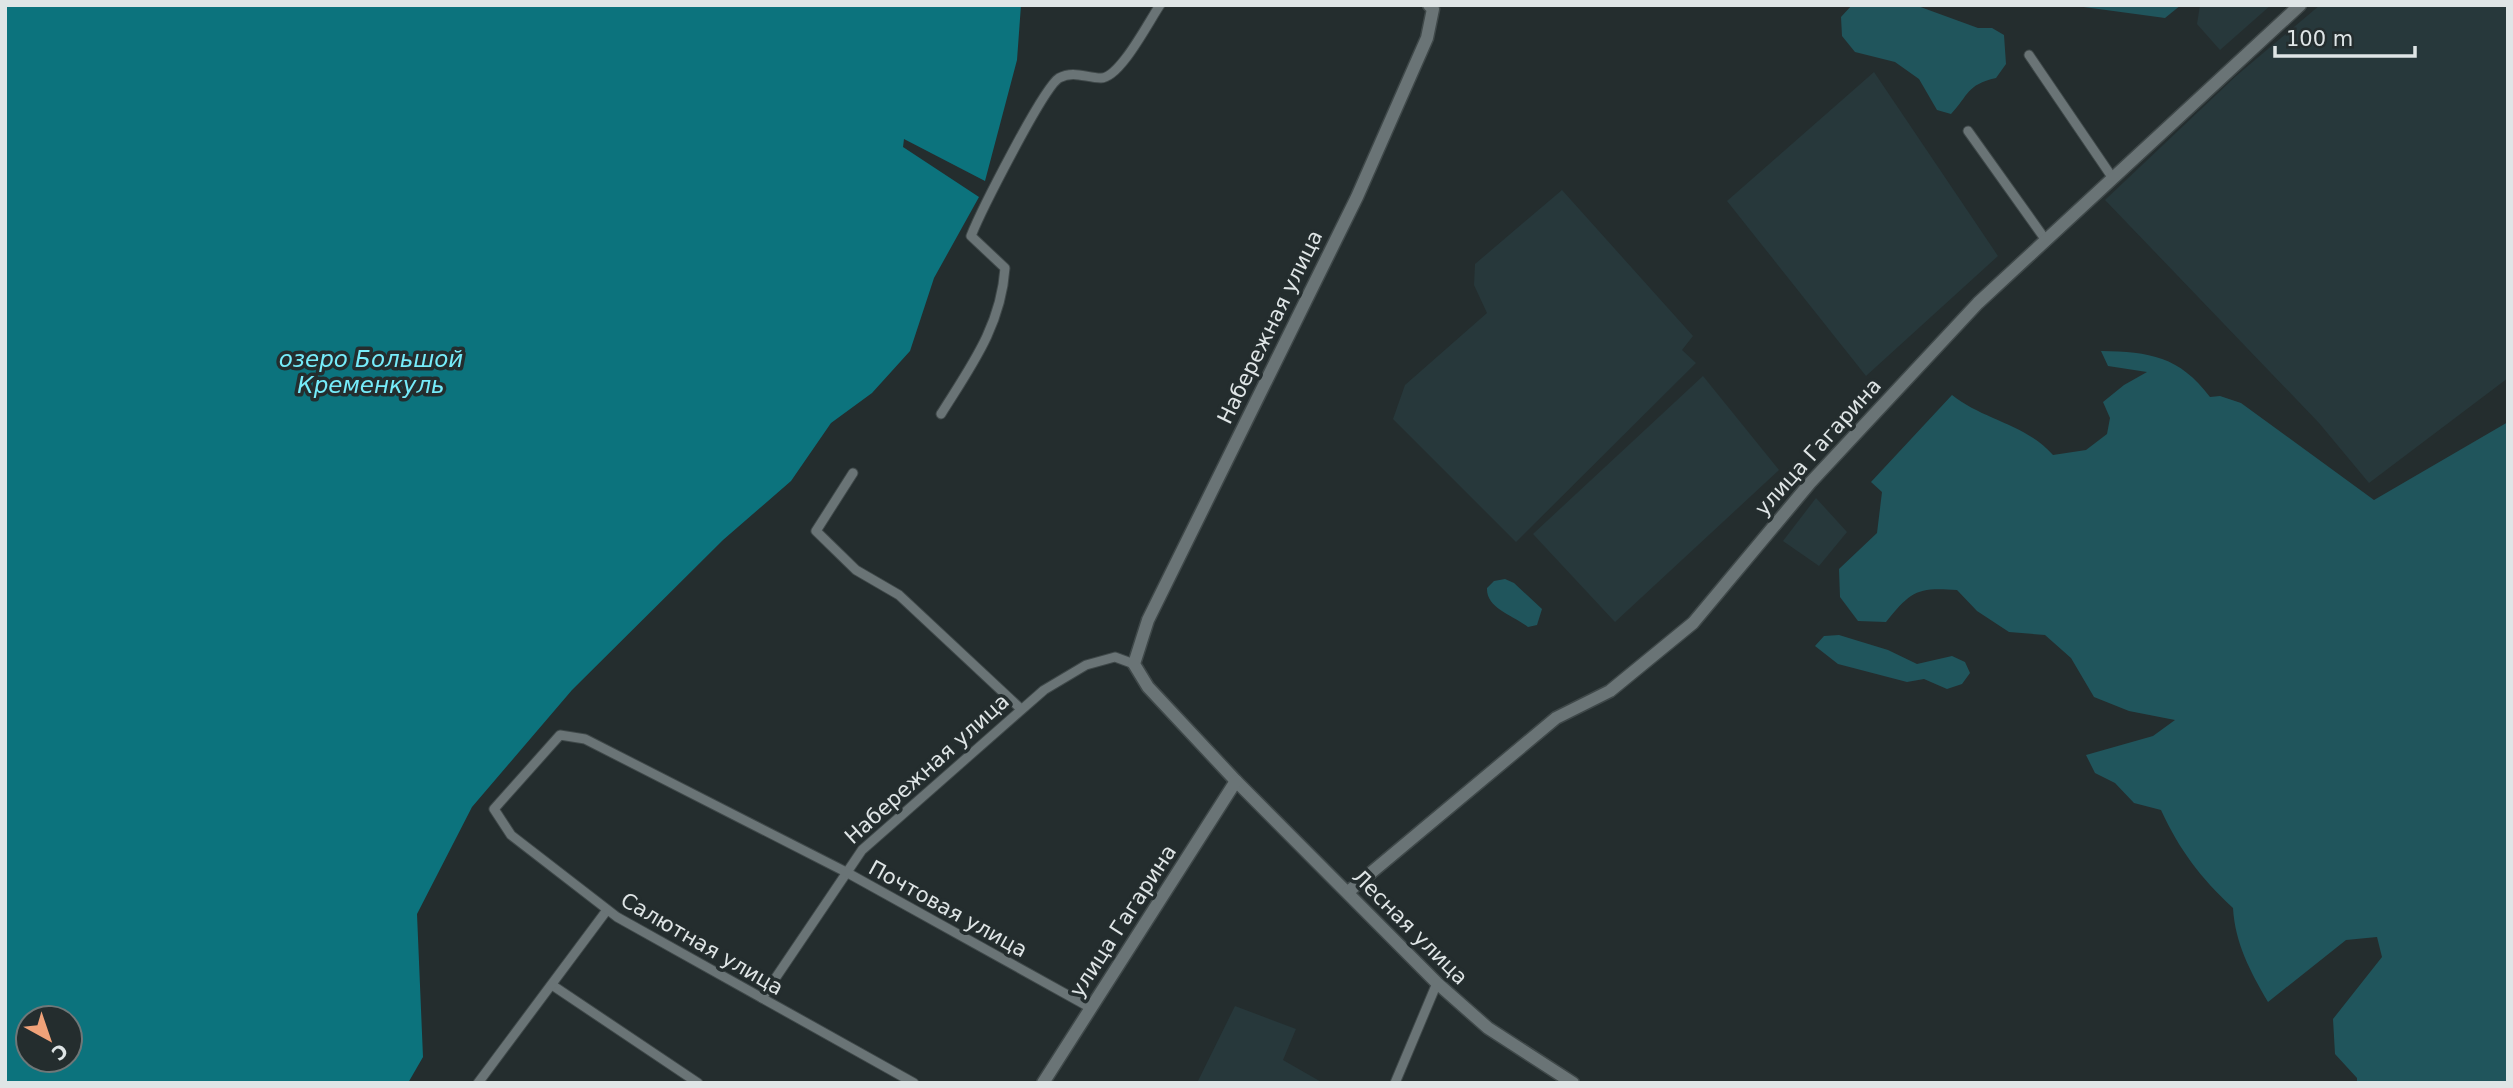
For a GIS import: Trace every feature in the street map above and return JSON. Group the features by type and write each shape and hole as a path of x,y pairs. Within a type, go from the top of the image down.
{"street":[{"path":"941,414 987,336 1002,300 1005,268 971,236 980,214 1045,97 1058,79 1077,73 1101,78 1110,76 1119,67 1160,5"},
{"name":"улица Гагарина","path":"1348,892 1556,718 1611,691 1693,623 1866,419 1978,303 2300,5"},
{"name":"Набережная улица","path":"762,998 862,850 1044,690 1086,665 1115,657 1134,664 1148,620 1357,197 1427,38 1433,7"},
{"path":"2029,55 2112,177"},
{"path":"1968,131 2045,239"},
{"path":"853,473 816,531 856,570 899,594 1021,709"},
{"path":"1134,664 1148,687 1236,780"},
{"name":"Почтовая улица","path":"560,735 585,739 846,872 1091,1008"},
{"name":"Салютная улица","path":"560,735 494,809 511,835 607,910 914,1083"},
{"name":"улица Гагарина","path":"1043,1083 1236,780"},
{"name":"Лесная улица","path":"1236,780 1437,983 1488,1028 1573,1083"},
{"path":"478,1083 607,910"},
{"path":"1395,1083 1437,983"},
{"path":"552,985 698,1083"}],"shaded area":[{"path":"1852,5 1915,5 1978,28 1992,28 2004,35 2006,64 1996,78 1973,87 1951,114 1937,110 1919,79 1895,62 1855,52 1842,36 1841,17"},
{"path":"2069,5 2181,5 2165,18"},
{"path":"2200,5 2271,5 2220,50 2197,24"},
{"path":"2320,5 2508,5 2508,378 2369,483 2319,423 2105,200 2236,76"},
{"path":"1874,72 1998,256 1866,376 1727,201"},
{"path":"1562,190 1693,336 1682,350 1696,363 1516,542 1393,419 1405,385 1487,313 1474,285 1475,264"},
{"path":"2101,351 2149,355 2175,365 2198,383 2210,397 2220,396 2241,403 2374,500 2508,422 2508,1083 2357,1083 2357,1078 2335,1054 2333,1019 2382,957 2377,937 2346,940 2268,1002 2244,957 2233,908 2192,863 2161,810 2134,803 2115,783 2095,773 2086,755 2153,736 2175,720 2129,711 2094,697 2071,658 2045,635 2009,632 1977,611 1957,590 1933,589 1916,593 1886,622 1858,621 1840,597 1839,569 1877,533 1882,492 1871,482 1952,395 1977,411 2030,436 2053,455 2086,450 2107,434 2110,418 2103,402 2124,385 2147,372 2108,366"},
{"path":"1703,376 1779,470 1615,622 1533,534"},
{"path":"1816,498 1847,532 1819,566 1783,541"},
{"path":"1505,579 1514,583 1542,609 1537,625 1528,627 1491,601 1487,588 1494,581"},
{"path":"1839,635 1888,650 1917,664 1952,656 1965,662 1970,673 1962,684 1947,689 1924,679 1907,682 1838,664 1815,646 1824,636"},
{"path":"1235,1006 1296,1029 1283,1060 1323,1083 1197,1083"}],"water":[{"name":"озеро Большой Кременкуль","path":"5,5 1021,5 1017,60 985,181 904,139 903,147 979,197 934,278 910,351 872,393 831,423 791,481 723,540 572,690 472,807 417,914 423,1057 408,1083 5,1083"}]}
